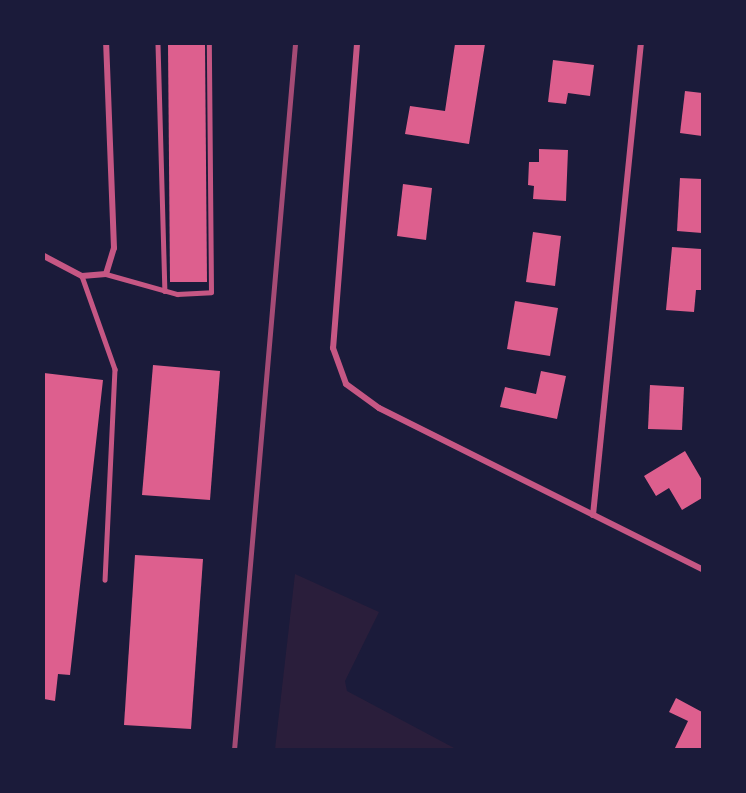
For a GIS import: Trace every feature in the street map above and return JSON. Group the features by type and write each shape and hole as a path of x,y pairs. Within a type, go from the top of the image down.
{"street":[{"path":"44,256 82,276 106,274 114,248 106,44"},
{"path":"357,44 333,348 346,384 379,408 702,569"},
{"path":"593,515 641,44"}],"lane":[{"path":"158,44 165,291"},
{"path":"106,274 165,291 211,292 209,44"},
{"path":"82,276 116,369 105,580"}],"shaded area":[{"path":"295,574 379,612 345,681 347,691 456,749 275,749"}],"building":[{"path":"168,44 205,44 207,282 170,282"},
{"path":"455,44 485,44 469,144 405,134 410,106 445,111"},
{"path":"553,60 594,65 590,96 568,93 566,104 548,102"},
{"path":"685,91 702,93 702,136 680,133"},
{"path":"539,149 568,150 566,201 533,199 534,186 528,185 529,162 539,162"},
{"path":"680,178 702,179 702,233 677,231"},
{"path":"403,184 432,188 426,240 397,236"},
{"path":"533,232 561,236 555,286 526,282"},
{"path":"672,247 701,249 702,290 696,290 694,312 666,310"},
{"path":"515,301 558,308 550,356 507,349"},
{"path":"153,365 220,371 210,500 142,495"},
{"path":"541,371 566,376 557,419 500,407 505,387 536,394"},
{"path":"44,373 103,380 70,675 58,674 55,701 44,699"},
{"path":"650,385 684,387 682,430 648,429"},
{"path":"685,451 702,480 702,498 682,510 669,488 656,496 644,476"},
{"path":"135,555 203,559 191,729 124,725"},
{"path":"676,698 702,712 702,750 674,750 688,721 669,712"}],"railway":[{"path":"234,750 295,44"}]}
